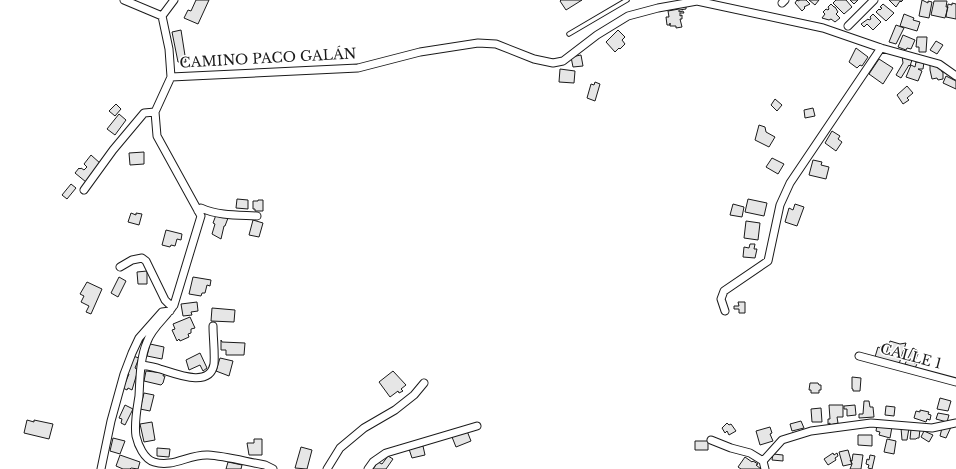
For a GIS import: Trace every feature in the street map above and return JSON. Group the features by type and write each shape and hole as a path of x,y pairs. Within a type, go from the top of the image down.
{"street":[{"path":"124,0 162,16"},
{"path":"174,0 162,16 169,49 171,77 155,112 157,136 201,216 172,308 155,327 147,341 142,365 136,437 144,454 149,460 156,463 175,463 193,456 208,455 273,469"},
{"path":"848,26 874,0"},
{"name":"CAMINO PACO GALÁN","path":"171,77 358,68 420,52 478,43 496,44 534,59 553,63 563,61 597,35 628,16 658,8 697,1 823,28 881,48 939,64 956,76"},
{"path":"725,311 721,299 724,291 768,261 780,205 790,183 881,48"},
{"path":"84,190 113,150 144,113 155,112"},
{"path":"198,211 201,208 223,215 257,216"},
{"path":"120,267 132,260 142,258 146,261 165,300 172,308"},
{"path":"101,469 111,421 124,374 132,353 139,338 162,312 172,308"},
{"path":"142,365 179,375 195,378 203,377 210,373 214,365 213,326"},
{"name":"CALLE 1","path":"859,356 956,382"},
{"path":"327,469 340,448 364,428 395,410 414,395 424,383"},
{"path":"763,461 782,440 811,431 870,423 932,428 956,423"},
{"path":"368,469 373,462 386,454 477,426"},
{"path":"711,440 731,448 750,452 763,461 765,469"}],"lane":[{"path":"569,34 627,0"}],"building":[{"path":"196,0 209,0 198,24 184,18 188,10 191,11"},
{"path":"582,0 566,10 560,1"},
{"path":"797,0 806,0 810,4 804,7 805,8 802,11 795,3"},
{"path":"809,0 819,0 815,5"},
{"path":"836,0 846,0 852,7 844,14 833,3"},
{"path":"850,0 858,0 854,4"},
{"path":"889,0 903,0 901,2 900,1 896,7"},
{"path":"922,0 928,3 928,1 932,2 929,18 919,16"},
{"path":"934,1 947,1 946,7 948,7 945,18 931,15"},
{"path":"952,3 956,4 956,19 946,17 948,4 952,5"},
{"path":"831,4 835,7 838,12 836,14 840,18 835,22 831,19 829,20 822,18 825,14 823,12 826,9 829,9 828,7"},
{"path":"883,4 894,13 886,21 876,12 882,8 880,7"},
{"path":"686,6 686,9 679,10 679,12 683,11 684,13 680,13 680,16 682,15 682,19 680,19 682,27 676,28 676,26 667,25 666,17 669,17 668,11"},
{"path":"873,14 881,22 873,30 867,24 864,27 861,24 868,19 871,19 870,17"},
{"path":"904,14 914,18 913,20 920,22 917,31 900,26"},
{"path":"896,25 904,28 896,44 889,42"},
{"path":"181,30 186,62 178,62 172,32"},
{"path":"618,30 625,37 622,40 625,44 615,52 606,42"},
{"path":"903,35 915,40 911,49 907,48 906,50 898,47"},
{"path":"917,37 927,37 926,52 919,52 919,47 916,47"},
{"path":"936,41 943,45 937,54 930,50"},
{"path":"856,48 868,57 862,66 860,65 857,68 849,62"},
{"path":"581,55 583,66 573,67 571,57"},
{"path":"902,56 912,60 910,66 909,65 901,78 896,75 903,63"},
{"path":"879,59 893,68 883,84 869,74"},
{"path":"916,62 924,62 923,69 918,69 922,71 918,81 906,77 911,65 915,67"},
{"path":"930,64 941,68 943,72 943,79 932,79"},
{"path":"560,69 575,71 574,83 559,82"},
{"path":"946,76 956,81 956,89 943,83"},
{"path":"595,82 600,84 595,101 587,98 591,84 594,85"},
{"path":"907,86 913,93 907,98 909,100 903,104 897,95"},
{"path":"775,99 782,105 777,111 771,105"},
{"path":"116,104 121,109 115,116 109,111"},
{"path":"813,108 815,116 805,118 804,110"},
{"path":"119,114 126,120 115,135 107,129"},
{"path":"759,125 765,127 766,132 775,137 769,147 755,140"},
{"path":"832,131 840,136 838,139 842,142 836,151 825,143"},
{"path":"144,152 144,164 130,165 129,153"},
{"path":"91,155 101,164 86,182 75,173 79,168 84,170 87,167 84,164"},
{"path":"772,158 784,164 778,174 766,167"},
{"path":"813,160 822,162 821,165 829,167 826,179 809,175"},
{"path":"71,184 76,188 67,199 62,195"},
{"path":"237,199 248,200 248,209 236,208"},
{"path":"748,199 767,203 764,216 745,212"},
{"path":"263,200 263,211 255,211 255,209 253,209 253,201"},
{"path":"733,204 744,207 742,217 730,215"},
{"path":"795,204 804,207 797,226 785,222 789,208 793,210"},
{"path":"131,213 136,215 136,213 142,214 139,225 128,222"},
{"path":"216,215 228,218 224,226 221,239 212,234 215,224 213,223"},
{"path":"253,220 263,223 259,237 249,235"},
{"path":"746,221 760,223 758,240 744,238"},
{"path":"166,230 182,234 181,240 177,239 175,246 171,245 170,247 162,245"},
{"path":"750,244 755,244 754,249 757,249 755,258 743,257 744,247 749,248"},
{"path":"147,271 147,284 138,284 137,272"},
{"path":"119,277 126,281 118,297 111,293"},
{"path":"193,277 211,280 210,286 207,285 205,293 202,293 201,296 189,294"},
{"path":"87,282 102,289 91,314 86,312 89,306 81,302 84,296 80,294"},
{"path":"197,302 198,311 191,312 192,315 183,316 181,304"},
{"path":"738,302 745,302 745,313 739,313 739,309 734,309 734,306 739,306"},
{"path":"212,308 235,310 234,322 211,321"},
{"path":"190,317 195,328 191,329 191,333 188,334 189,337 180,341 179,339 177,341 172,330 175,329 173,324"},
{"path":"221,340 222,342 245,343 244,355 226,355 226,350 221,350"},
{"path":"890,341 900,344 906,343 899,364 875,357 878,347 880,348 881,346 884,347 882,353 886,354"},
{"path":"150,344 164,347 162,359 147,356"},
{"path":"913,348 918,351 916,353 918,354 914,363 917,364 915,368 905,364"},
{"path":"200,353 207,368 203,371 200,365 189,370 186,360"},
{"path":"133,356 139,358 135,368 138,370 132,390 128,388 127,390 123,388 129,374 127,373"},
{"path":"220,358 233,361 229,376 216,371"},
{"path":"146,371 164,373 163,376 165,376 163,383 161,385 144,381"},
{"path":"393,371 406,385 401,389 403,391 399,393 398,391 390,397 379,382"},
{"path":"852,377 861,378 860,391 853,391"},
{"path":"810,383 818,383 821,385 821,390 819,390 819,393 811,393 811,390 809,390"},
{"path":"144,393 154,395 150,411 140,409"},
{"path":"940,398 951,401 948,411 937,409"},
{"path":"864,401 869,401 870,407 873,407 874,417 859,418 859,414 863,414"},
{"path":"125,405 133,409 125,425 121,423 122,419 119,418"},
{"path":"829,405 843,405 843,417 837,417 838,423 828,424 828,419 830,419"},
{"path":"855,405 856,415 847,416 847,409 844,409 844,406"},
{"path":"886,406 895,407 894,416 885,415"},
{"path":"821,408 822,422 812,422 811,409"},
{"path":"920,410 929,412 928,414 931,415 930,420 927,419 926,422 914,418 916,411 920,412"},
{"path":"938,413 949,415 947,422 936,419"},
{"path":"27,420 53,424 49,439 24,433"},
{"path":"801,421 804,428 792,431 790,424"},
{"path":"152,422 155,440 144,442 140,424"},
{"path":"727,423 729,425 731,424 736,431 729,435 727,431 725,433 722,428"},
{"path":"877,425 892,427 890,438 879,435 880,432 876,431"},
{"path":"947,426 951,427 946,438 940,436 942,428 945,429"},
{"path":"770,427 772,433 770,434 773,441 760,445 756,431"},
{"path":"901,428 909,428 907,440 902,440"},
{"path":"911,429 920,429 919,438 910,439"},
{"path":"467,431 471,441 456,447 452,437"},
{"path":"924,431 933,435 929,442 921,437"},
{"path":"858,435 872,435 872,446 858,445"},
{"path":"113,438 125,441 120,454 110,451"},
{"path":"254,439 262,439 262,455 249,455 247,443 254,443"},
{"path":"887,439 896,441 894,454 884,452"},
{"path":"695,441 708,441 708,450 695,450"},
{"path":"423,446 425,455 412,458 409,449"},
{"path":"301,447 312,450 307,469 295,468"},
{"path":"157,448 170,449 169,457 157,456"},
{"path":"848,450 852,464 843,466 839,452"},
{"path":"833,453 834,455 837,453 838,456 835,458 836,460 828,465 824,459"},
{"path":"773,454 783,455 783,461 772,460"},
{"path":"853,454 863,455 861,469 850,469 852,464 850,460 852,461"},
{"path":"120,455 140,462 138,469 123,469 116,466"},
{"path":"870,455 875,456 872,469 868,468 869,465 866,464"},
{"path":"388,456 393,459 386,469 373,469 378,462 382,464"},
{"path":"745,457 758,464 756,465 761,469 741,469 738,467"},
{"path":"228,462 242,465 241,469 226,469"}]}
